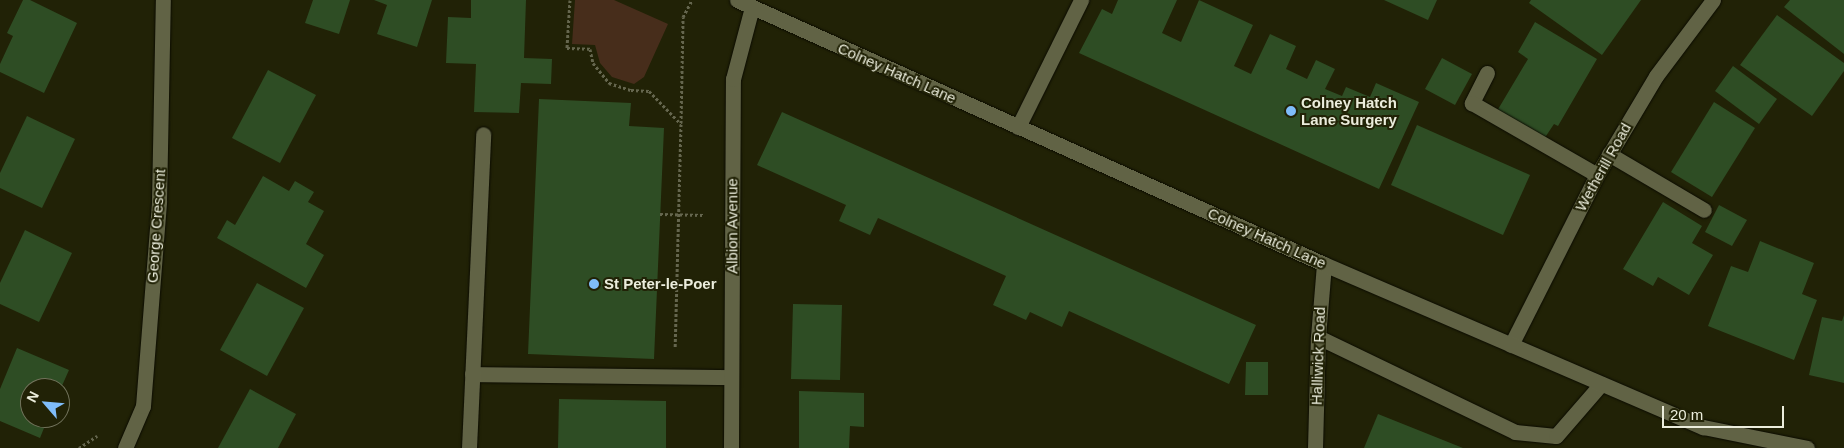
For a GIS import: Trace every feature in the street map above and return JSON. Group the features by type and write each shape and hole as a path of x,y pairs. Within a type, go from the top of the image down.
{"street":[{"name":"George Crescent","path":"125,448 144,396 159,201 163,0"},
{"name":"Colney Hatch Lane","path":"737,0 1324,264 1600,384 1703,427 1807,448"},
{"path":"1018,127 1081,0"},
{"name":"Wetherill Road","path":"1511,345 1596,175 1656,76 1713,0"},
{"name":"Albion Avenue","path":"731,448 733,79 752,7"},
{"path":"1486,73 1472,103 1596,175"},
{"path":"469,448 483,134"},
{"path":"1610,154 1704,210"},
{"name":"Halliwick Road","path":"1315,448 1318,337 1324,264"},
{"path":"1318,337 1515,432 1556,436 1600,384"},
{"path":"472,374 731,377"}],"path":[{"path":"570,0 568,48 590,49 593,64 608,83 632,90 649,91 681,124"},
{"path":"675,376 683,17 692,0"},
{"path":"660,214 732,216"}],"shaded area":[{"path":"575,0 614,0 668,24 644,77 634,84 612,77 600,63 595,45 572,44"}],"building":[{"path":"23,0 30,0 77,23 44,93 0,72 0,64 13,36 7,33"},
{"path":"313,0 350,0 339,34 305,23"},
{"path":"374,0 432,0 417,47 377,34 387,5"},
{"path":"471,0 526,0 524,58 552,59 551,84 521,83 519,113 474,112 476,64 446,63 448,17 471,18"},
{"path":"1118,0 1177,0 1162,33 1181,42 1199,0 1253,25 1234,66 1251,74 1270,34 1296,46 1286,69 1307,79 1316,60 1335,69 1325,89 1342,96 1346,87 1370,97 1376,83 1419,102 1379,189 1079,53 1102,9 1112,14"},
{"path":"1384,0 1437,0 1428,20"},
{"path":"1531,0 1641,0 1602,55 1529,3"},
{"path":"1790,0 1844,0 1844,54 1784,7"},
{"path":"1777,15 1844,63 1844,71 1812,116 1740,65"},
{"path":"1535,22 1597,59 1558,126 1554,124 1544,139 1497,111 1528,59 1518,52"},
{"path":"1442,58 1472,74 1455,105 1425,89"},
{"path":"1733,66 1777,99 1759,124 1715,91"},
{"path":"268,70 316,95 280,163 232,138"},
{"name":"St Peter-le-Poer","path":"539,99 631,103 629,126 664,128 654,359 528,354"},
{"path":"1714,102 1755,128 1712,197 1671,172"},
{"path":"782,112 1256,325 1229,384 1069,311 1062,327 1030,312 1026,320 993,305 1006,276 878,218 870,235 839,221 846,205 757,165"},
{"path":"27,116 75,139 42,208 0,188 0,173"},
{"path":"1417,125 1530,175 1503,235 1391,185"},
{"path":"263,176 289,191 295,181 314,192 308,202 324,211 306,244 324,255 306,288 217,238 227,220 235,225"},
{"path":"1663,202 1702,226 1692,243 1713,255 1689,295 1658,277 1653,286 1623,269"},
{"path":"1719,205 1747,220 1732,246 1705,232"},
{"path":"25,230 72,253 39,322 0,304 0,283"},
{"path":"1760,241 1814,263 1802,294 1817,300 1794,360 1708,326 1731,266 1748,272"},
{"path":"257,283 304,308 267,376 220,350"},
{"path":"793,304 842,305 840,380 791,379"},
{"path":"1844,315 1844,383 1809,375 1822,317 1842,321"},
{"path":"17,348 69,370 65,378 20,378 20,428 44,428 40,438 0,421 0,389"},
{"path":"1246,362 1268,362 1268,395 1245,395"},
{"path":"250,389 296,414 278,448 218,448"},
{"path":"799,391 864,393 864,427 850,426 849,448 799,448"},
{"path":"559,399 666,401 666,448 558,448"},
{"path":"1378,414 1463,448 1364,448"}],"place":[{"name":"Colney Hatch Lane Surgery","path":"1291,111"},
{"name":"St Peter-le-Poer","path":"594,284"}]}
